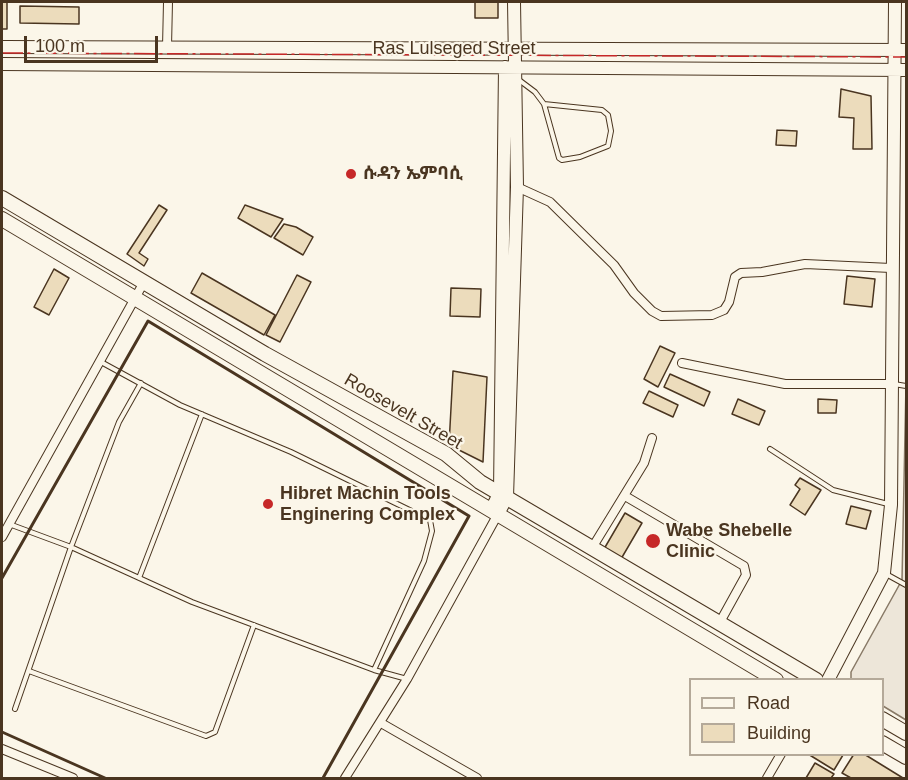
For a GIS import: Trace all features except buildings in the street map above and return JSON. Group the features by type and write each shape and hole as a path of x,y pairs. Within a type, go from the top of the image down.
{"main road":[{"name":"Roosevelt Street","path":"2,198 274,360 446,454 480,482 504,494 813,678"},
{"name":"Roosevelt Street","path":"2,219 773,678"},
{"path":"33,239 43,223"},
{"path":"647,602 657,586"},
{"path":"884,720 906,733"},
{"path":"884,744 906,757"}],"street":[{"path":"168,2 170,47 174,65"},
{"path":"504,494 515,50 514,2"},
{"path":"829,678 884,573 891,505 893,384 891,268 901,50 895,2"},
{"path":"6,47 6,64"},
{"name":"Ras Lulseged Street","path":"6,47 656,51 901,50"},
{"path":"656,51 656,68"},
{"path":"753,51 753,69"},
{"name":"Ras Lulseged Street","path":"6,64 513,70 656,68 900,70"},
{"path":"345,778 406,679 504,494 517,187 513,70"},
{"path":"517,187 550,202 614,265 634,293 652,311 661,316 712,315 724,310 729,302 735,277 745,272 762,272 805,264 891,268"},
{"path":"2,537 144,282"},
{"path":"682,363 785,384 893,384"},
{"path":"592,548 644,463 652,438"},
{"path":"625,496 744,566 746,575 720,622"},
{"path":"381,723 477,778"},
{"path":"2,749 73,778"},
{"path":"766,778 780,756"}],"lane":[{"path":"513,70 544,104 559,158 562,160 609,146 611,131 608,115 602,110 544,104"},
{"path":"100,361 202,414 291,452 430,520 432,531 423,561 374,670"},
{"path":"15,709 71,546 119,422 141,384"},
{"path":"893,384 906,386"},
{"path":"139,578 202,414"},
{"path":"770,449 833,490 891,505"},
{"path":"8,524 71,546 139,578 254,626 374,670 406,679"},
{"path":"884,573 906,585"},
{"path":"29,671 206,736 215,732 254,626"}],"shaded area":[{"path":"906,384 906,720 884,707 884,678 851,678 851,672 902,580"}],"wall":[{"path":"2,578 148,321 469,516 323,778"},
{"path":"2,732 105,778"}],"power":[{"path":"2,53 906,57"}],"place":[{"name":"ሱዳን ኤምባሲ","path":"351,174"},
{"name":"Hibret Machin Tools Enginering Complex","path":"268,504"},
{"name":"Wabe Shebelle Clinic","path":"653,541"}]}
